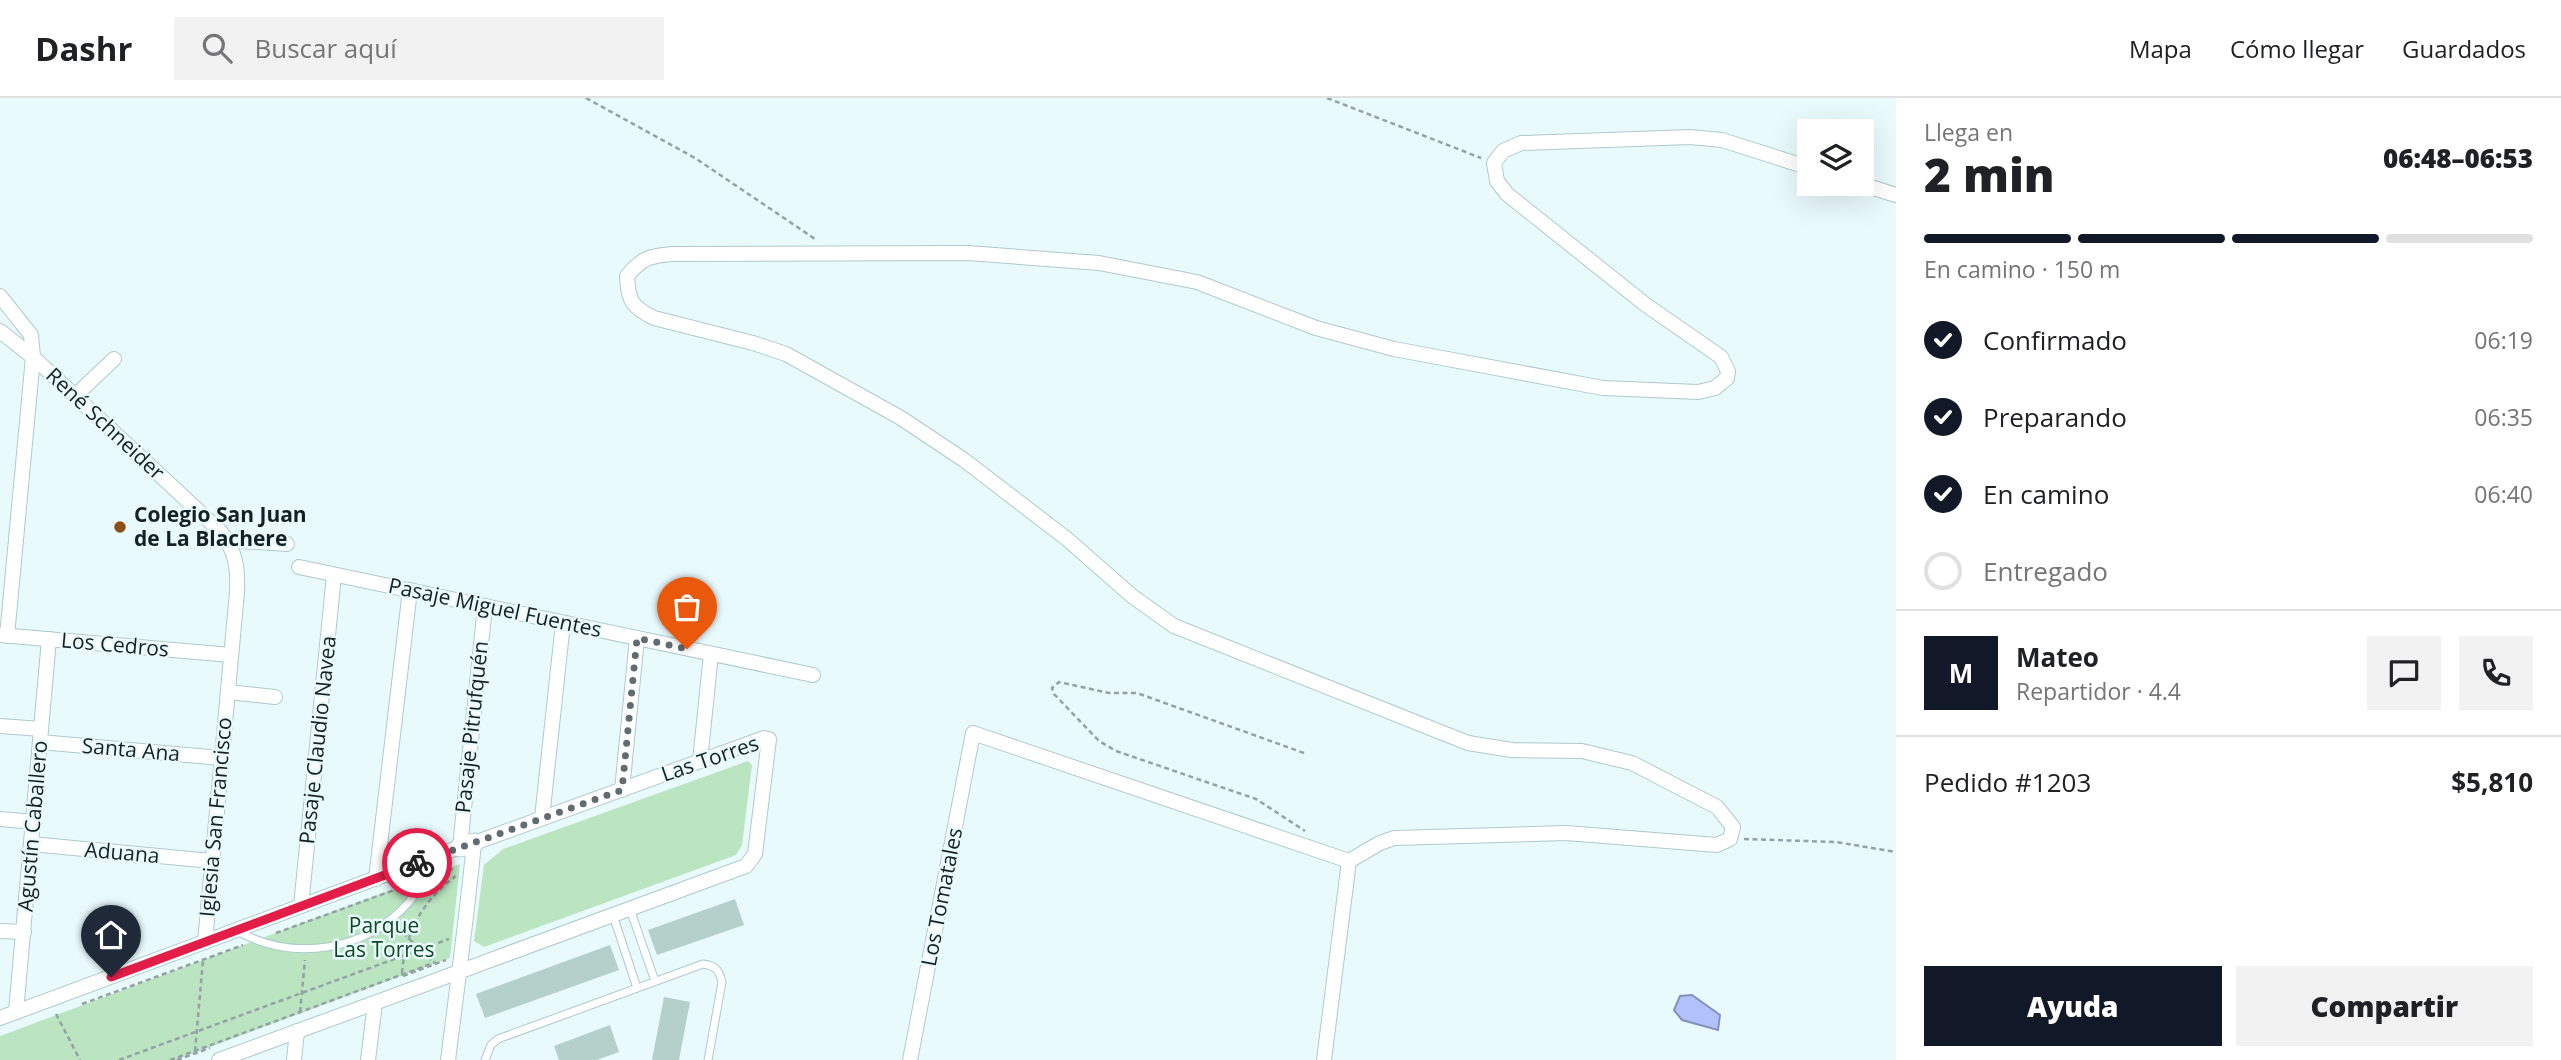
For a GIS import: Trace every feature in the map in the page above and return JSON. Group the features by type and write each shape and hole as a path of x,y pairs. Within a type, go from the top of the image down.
{"street":[{"path":"1324,1060 1349,861 1380,843 1394,838 1566,834 1717,845 1730,839 1733,827 1717,807 1632,763 1582,751 1512,750 1468,743 1174,626 1132,596 1067,539 975,467 901,418 786,354 654,318 639,311 628,296 628,276 639,262 655,255 968,253 1099,263 1197,282 1316,328 1394,349 1602,388 1698,391 1715,388 1727,378 1728,371 1721,357 1646,305 1507,194 1497,181 1494,163 1503,151 1521,144 1690,136 1722,140 1797,164"},
{"path":"1874,188 1896,195"},
{"path":"0,296 30,335 33,357 4,635"},
{"name":"René Schneider","path":"0,331 75,396 230,546"},
{"path":"75,396 114,359"},
{"path":"230,546 287,544"},
{"name":"Iglesia San Francisco","path":"205,942 237,576 230,546"},
{"name":"Pasaje Miguel Fuentes","path":"299,567 813,675"},
{"name":"Pasaje Claudio Navea","path":"301,906 334,575"},
{"path":"376,879 410,590"},
{"name":"Pasaje Pitrufquén","path":"448,1060 459,972 462,854 485,606"},
{"path":"542,818 564,623"},
{"name":"Los Cedros","path":"4,635 231,655"},
{"path":"622,790 637,638"},
{"name":"Agustín Caballero","path":"16,1012 49,639"},
{"path":"700,761 711,654"},
{"name":"Iglesia San Francisco","path":"228,692 275,697"},
{"name":"Santa Ana","path":"0,726 41,736 222,758"},
{"name":"Los Tomatales","path":"910,1060 974,733 1349,861"},
{"name":"Las Torres","path":"0,1018 205,942 242,934 301,906 438,856 462,854 542,818 764,738 769,739 755,854 746,866 219,1060"},
{"path":"0,819 34,822"},
{"name":"Aduana","path":"32,844 212,861"},
{"path":"0,930 24,932"},
{"path":"368,1060 376,1003"},
{"path":"294,1060 297,1031"}],"lane":[{"path":"242,934 279,948 306,950 352,941 390,920 413,896 438,856"},
{"path":"630,909 655,981"},
{"path":"612,915 637,988"},
{"path":"485,1060 491,1045 498,1039 703,964 712,965 719,970 722,982 708,1060"}],"path":[{"path":"586,98 695,158 836,253"},
{"path":"1328,98 1494,163"},
{"path":"1304,753 1137,693 1109,693 1059,682 1052,688 1054,694 1100,741 1116,751 1256,799 1310,834"},
{"path":"1730,839 1836,842 1896,852"},
{"path":"429,871 462,854"},
{"path":"402,974 408,938 434,894 457,877 462,854"},
{"path":"275,928 403,881"},
{"path":"390,920 433,962"},
{"path":"452,946 453,932"},
{"path":"79,1000 242,934"},
{"path":"119,1060 449,939"},
{"path":"300,1012 306,950"},
{"path":"177,1060 450,958"},
{"path":"170,1060 442,959"},
{"path":"195,1051 203,960"},
{"path":"56,1014 80,1060"}],"green space":[{"name":"Parque Las Torres","path":"748,761 752,765 742,845 736,855 484,947 474,941 484,865 503,849"},
{"name":"Parque Las Torres","path":"460,864 450,958 175,1060 0,1060 0,1036"}],"water":[{"path":"1692,995 1720,1015 1718,1030 1682,1020 1674,1010 1680,996"}],"building":[{"path":"735,899 744,925 657,955 648,930"},
{"path":"610,945 619,970 485,1018 476,994"},
{"path":"664,997 690,1002 679,1060 652,1060"},
{"path":"610,1025 619,1052 597,1060 559,1060 554,1046"}],"way so far":[{"path":"417,863 622,790 637,638 687,649"}],"place":[{"name":"Colegio San Juan de La Blachere","path":"120,527"}],"route":[{"path":"111,977 417,863"}]}
